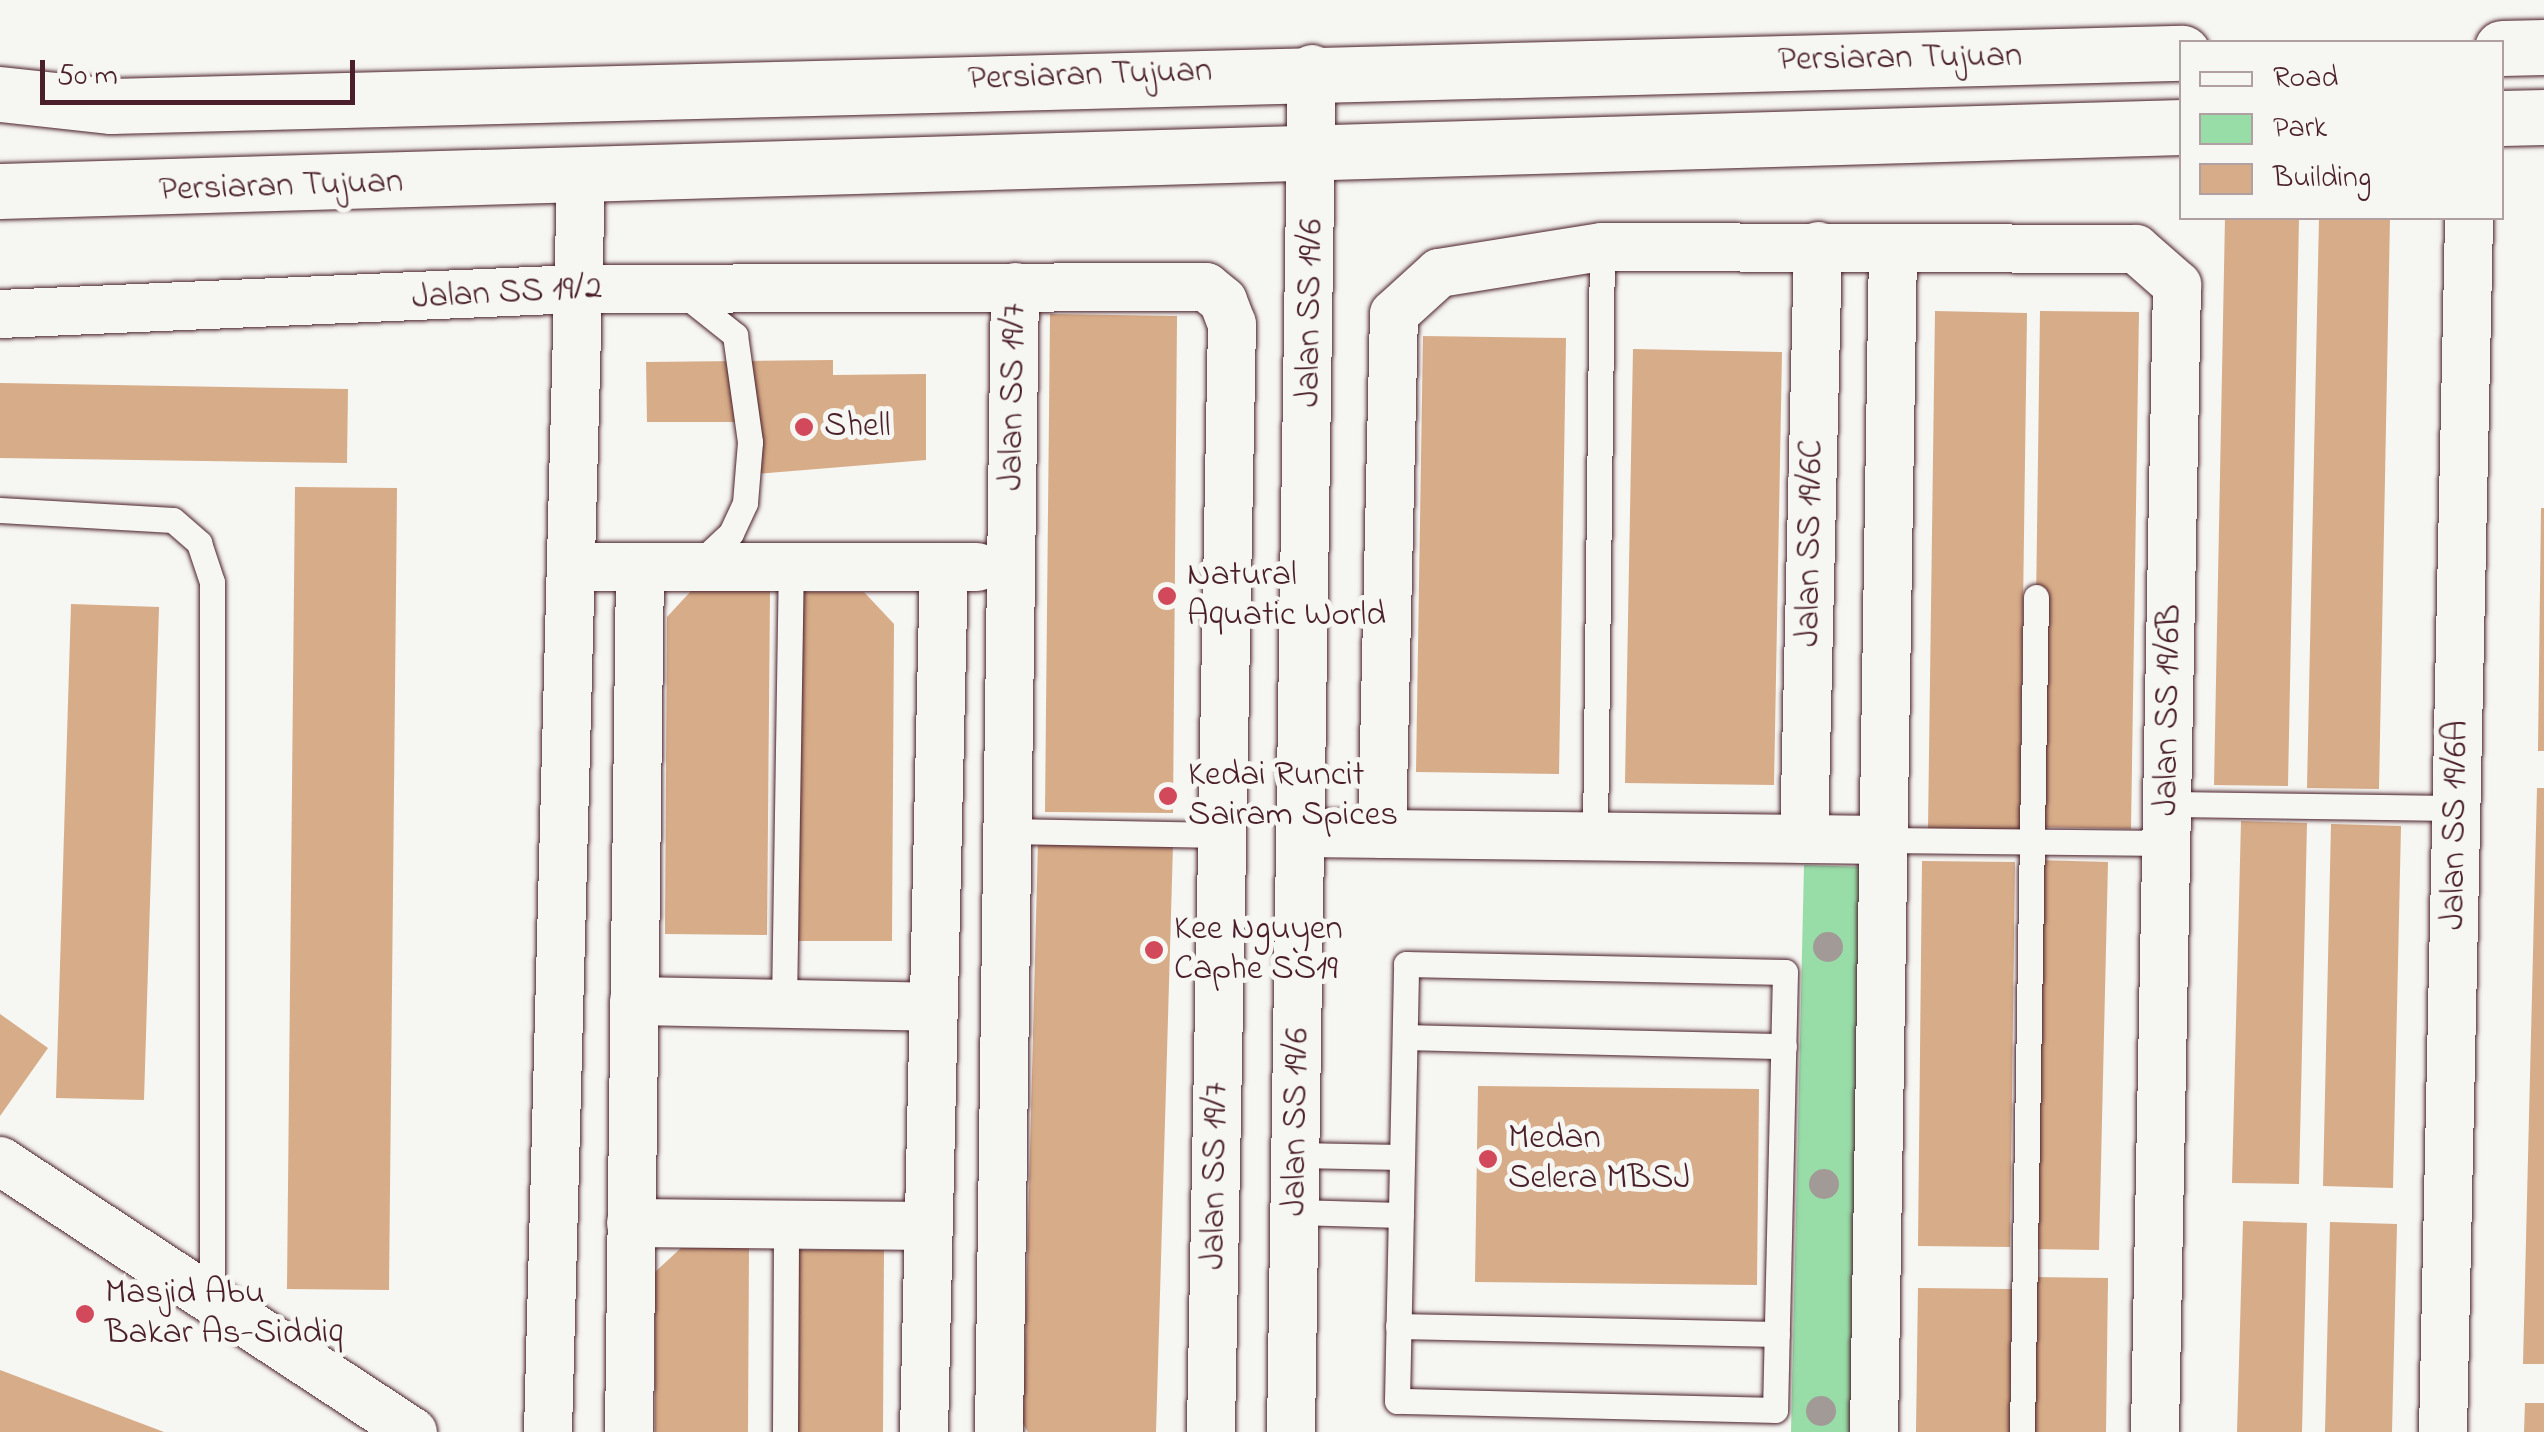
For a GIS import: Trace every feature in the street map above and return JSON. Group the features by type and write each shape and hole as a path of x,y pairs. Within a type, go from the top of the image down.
{"main road":[{"path":"2504,48 2544,47"},
{"name":"Persiaran Tujuan","path":"0,94 111,106 1312,69 2179,54"},
{"path":"2504,118 2544,117"},
{"name":"Persiaran Tujuan","path":"0,191 581,178 2179,127"}],"street":[{"name":"Jalan SS 19/6","path":"1291,1432 1314,153 1312,69"},
{"path":"548,1432 581,178"},
{"name":"Jalan SS 19/6A","path":"2443,1432 2469,220"},
{"path":"1382,834 1394,314 1439,273 1602,247 1818,246 1893,252 1874,1432"},
{"name":"Jalan SS 19/6C","path":"1804,839 1818,246"},
{"name":"Jalan SS 19/6B","path":"1893,252 2136,249 2177,285 2155,1432"},
{"name":"Jalan SS 19/2","path":"0,314 578,289 1015,286"},
{"name":"Jalan SS 19/7","path":"999,1432 1015,286 1206,287 1232,324 1211,1432"},
{"path":"570,567 790,564 1010,568"},
{"path":"629,1432 640,567"},
{"path":"924,1432 944,567"},
{"path":"1302,833 1884,840"},
{"path":"634,1002 934,1006"},
{"path":"0,1160 413,1432"},
{"path":"631,1222 929,1226"}],"lane":[{"path":"1595,836 1602,247"},
{"path":"673,288 735,336 746,385 745,503 732,533 696,567"},
{"path":"0,510 173,520 199,543 212,582 212,1303"},
{"path":"784,1004 790,564"},
{"path":"2022,1432 2028,842 2036,598"},
{"path":"1884,840 2028,842 2167,823 2457,808"},
{"path":"1007,831 1222,835"},
{"path":"1406,964 1785,972 1775,1410 1397,1401 1405,1037 1406,964"},
{"path":"1405,1037 1784,1046"},
{"path":"1296,1155 1402,1157"},
{"path":"1295,1212 1401,1215"},
{"path":"785,1432 786,1224"},
{"path":"1398,1326 1777,1334"}],"green space":[{"path":"1804,865 1865,867 1852,1432 1791,1432"}],"building":[{"path":"2225,220 2299,220 2288,786 2214,785"},
{"path":"2319,220 2390,220 2379,789 2307,788"},
{"path":"1935,311 2027,313 2020,829 1928,829"},
{"path":"2040,311 2139,312 2131,829 2033,827"},
{"path":"1050,314 1177,316 1173,813 1045,812"},
{"path":"1423,336 1566,338 1559,774 1416,772"},
{"path":"1633,349 1782,352 1774,785 1625,783"},
{"path":"833,360 833,375 926,374 926,460 755,474 755,422 647,422 646,362"},
{"path":"0,383 348,389 347,463 0,458"},
{"path":"295,487 397,488 389,1290 287,1289"},
{"path":"2541,508 2544,751 2538,751"},
{"path":"691,591 770,591 767,935 665,934 667,617"},
{"path":"794,592 864,592 894,624 892,941 792,941"},
{"path":"71,604 159,607 144,1100 56,1098"},
{"path":"2537,788 2544,788 2544,1364 2523,1364"},
{"path":"2241,821 2307,823 2299,1184 2232,1183"},
{"path":"2331,824 2401,826 2393,1188 2323,1186"},
{"path":"1038,842 1173,845 1156,1432 1028,1432 1023,1424"},
{"path":"2035,860 2108,862 2099,1250 2026,1249"},
{"path":"1922,861 2015,862 2010,1247 1918,1246"},
{"path":"0,1014 48,1048 0,1116"},
{"path":"1478,1086 1759,1089 1757,1285 1475,1282"},
{"path":"2243,1221 2307,1223 2302,1432 2237,1432"},
{"path":"2330,1222 2397,1224 2392,1432 2325,1432"},
{"path":"681,1248 749,1248 748,1432 655,1432 655,1272"},
{"path":"790,1250 884,1250 883,1432 789,1432"},
{"path":"2031,1277 2108,1278 2106,1432 2029,1432"},
{"path":"1918,1288 2012,1289 2010,1432 1916,1432"},
{"path":"0,1370 164,1432 0,1432"},
{"path":"2525,1403 2544,1403 2544,1432 2524,1432"}],"place":[{"name":"Shell","path":"804,427"},
{"name":"Natural Aquatic World","path":"1167,596"},
{"name":"Kedai Runcit Sairam Spices","path":"1168,796"},
{"name":"Kee Nguyen Caphe SS19","path":"1154,950"},
{"name":"Medan Selera MBSJ","path":"1488,1159"},
{"name":"Masjid Abu Bakar As-Siddiq","path":"85,1314"}]}
